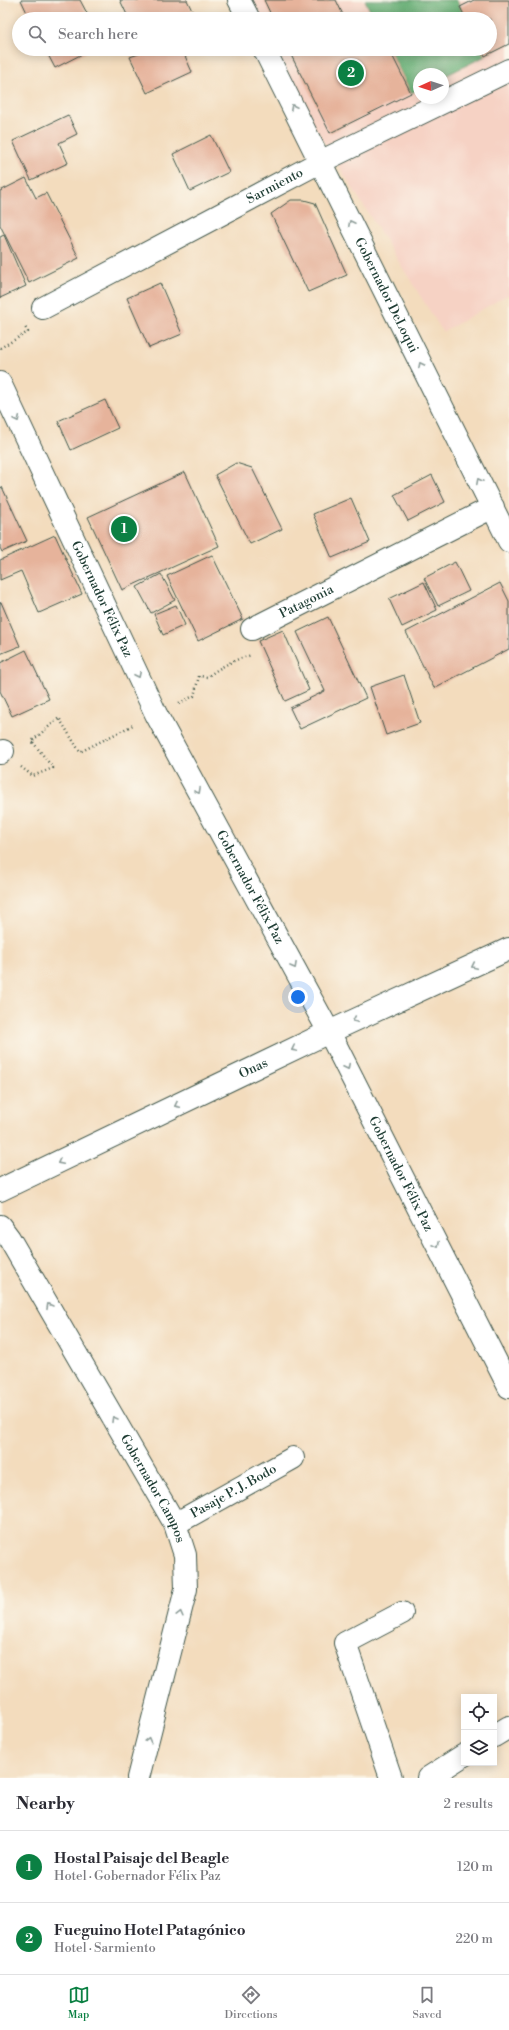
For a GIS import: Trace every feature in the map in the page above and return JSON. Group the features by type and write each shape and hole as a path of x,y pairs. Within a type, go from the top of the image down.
{"street":[{"path":"239,0 245,12"},
{"name":"Gobernador DeLoqui","path":"267,56 509,541"},
{"name":"Sarmiento","path":"43,308 320,162 509,70"},
{"name":"Gobernador Félix Paz","path":"0,383 156,714 329,1032 509,1387"},
{"name":"Patagonia","path":"252,629 492,507"},
{"name":"Onas","path":"0,1190 329,1032 509,949"},
{"name":"Gobernador Campos","path":"0,1226 9,1238 175,1524 185,1556 186,1589 138,1778"},
{"name":"Pasaje P. J. Bodo","path":"175,1524 293,1458"},
{"path":"391,1778 345,1643 402,1613"},
{"path":"497,1734 509,1727"},
{"path":"428,1778 461,1757"}],"path":[{"path":"1,752 33,776 53,768 32,741 59,718 80,752 194,696 199,676 207,677 221,666 238,658 253,655 252,629"}],"shaded area":[{"path":"234,0 509,0 509,294 443,332 269,56 497,56 497,12 242,12"}],"green space":[{"path":"365,0 457,0 463,12 371,12"},
{"path":"392,56 485,56 449,74 449,68 413,68 413,92 411,93"}],"building":[{"path":"21,0 80,0 86,12 27,12"},
{"path":"120,0 187,0 193,12 126,12"},
{"path":"264,0 336,0 342,12 270,12"},
{"path":"474,0 509,0 509,44 497,50 497,12 462,12 460,7"},
{"path":"49,56 78,56 55,68"},
{"path":"185,56 192,72 147,93 130,57"},
{"path":"292,56 392,56 411,93 330,133"},
{"path":"68,115 77,134 59,143 68,163 31,180 13,141"},
{"path":"211,135 229,172 190,191 173,154"},
{"path":"26,178 36,198 46,193 79,258 29,283 0,225 0,191"},
{"path":"291,200 304,200 315,203 347,275 308,292 271,214"},
{"path":"4,235 26,286 0,298 0,237"},
{"path":"160,283 182,334 149,348 127,298"},
{"path":"105,400 118,428 71,450 58,421"},
{"path":"236,463 252,468 282,529 250,544 215,475"},
{"path":"185,472 219,546 122,590 88,517"},
{"path":"432,475 445,502 408,521 394,495"},
{"path":"2,487 27,541 2,552 0,548 0,488"},
{"path":"351,498 370,542 332,558 313,514"},
{"path":"55,535 82,594 39,613 21,571 0,580 0,560"},
{"path":"212,555 243,619 198,641 167,576"},
{"path":"455,562 469,591 438,606 424,578"},
{"path":"161,574 175,600 151,613 137,587"},
{"path":"424,582 437,610 402,627 389,599"},
{"path":"500,583 509,601 509,649 434,688 406,632"},
{"path":"1,602 20,646 0,654 0,603"},
{"path":"176,605 185,625 163,635 154,614"},
{"path":"328,617 366,698 300,729 290,708 325,691 297,632"},
{"path":"283,630 309,690 285,701 258,641"},
{"path":"26,650 49,699 12,716 0,691 0,663"},
{"path":"404,675 420,723 386,735 370,687"}],"place":[{"name":"Fueguino Hotel Patagónico","path":"351,73"},
{"name":"Hostal Paisaje del Beagle","path":"124,529"}]}
